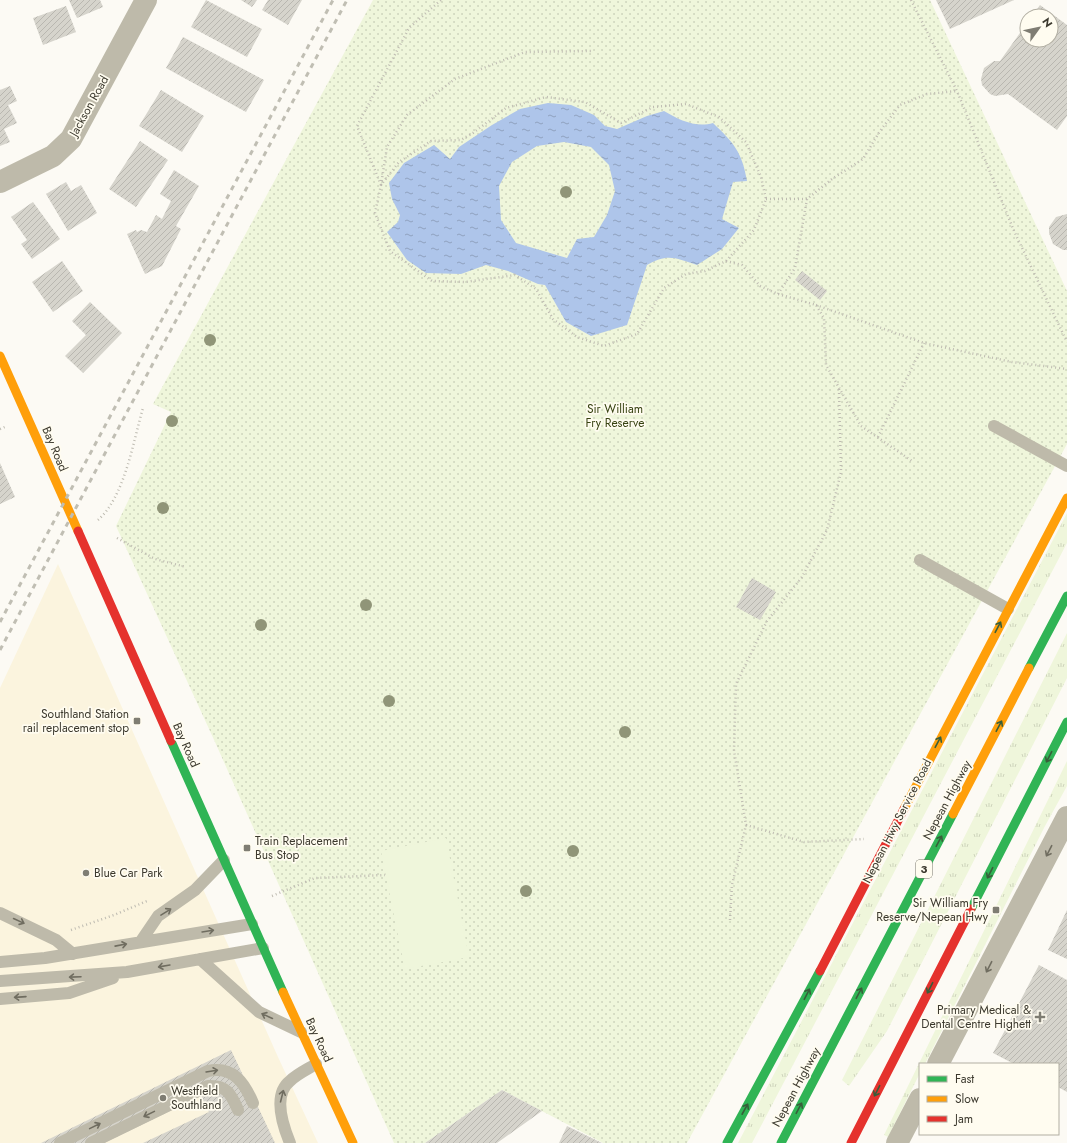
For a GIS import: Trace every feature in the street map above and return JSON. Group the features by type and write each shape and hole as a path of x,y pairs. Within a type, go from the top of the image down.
{"main road":[{"name":"Bay Road","path":"0,356 252,924 353,1143"},
{"name":"Nepean Hwy Service Road","path":"727,1143 799,1010 1067,498"},
{"name":"Nepean Highway","path":"780,1143 1067,596"},
{"path":"851,1143 1067,722"}],"street":[{"name":"Jackson Road","path":"0,182 53,156 71,139 146,0"},
{"path":"939,1063 1067,817"},
{"path":"897,1143 919,1101"}],"lane":[{"path":"994,426 1067,466"},
{"path":"920,560 1008,609"},
{"path":"141,941 158,916 195,890 224,860"},
{"path":"0,913 56,940 73,954"},
{"path":"0,962 73,954 141,941 252,924"},
{"path":"0,981 127,972 263,948"},
{"path":"200,959 259,1012 302,1032"},
{"path":"0,999 69,993 85,989 127,972"},
{"path":"290,1143 280,1109 281,1094 288,1081 316,1064"},
{"path":"60,1143 208,1071 216,1069 232,1073 243,1084 253,1103"},
{"path":"92,1143 208,1086 224,1088 231,1093 238,1110"}],"path":[{"path":"381,185 358,126 409,28 441,0"},
{"path":"911,0 957,91 1014,231 1067,342"},
{"path":"381,185 399,162 431,141 461,140 474,133 506,108 546,97 585,102 621,123 654,107 686,104 719,117 746,142 761,177 766,199 754,230 726,261 705,271 686,274 664,288 637,334 604,346 577,337 553,319 536,289 515,275 465,282 432,281 390,252 375,213 387,147 407,115 455,79 525,52 592,51"},
{"path":"766,199 807,199 832,179 863,159 880,131 900,105 927,94 957,91"},
{"path":"778,294 795,268 807,199"},
{"path":"726,261 742,265 760,286 778,294 816,305 924,343 1005,360 1067,369"},
{"path":"816,305 824,318 826,365 861,426 912,461"},
{"path":"878,437 924,343"},
{"path":"730,920 732,885 746,825 734,750 736,684 767,622 802,577 827,530 841,472 839,388"},
{"path":"79,537 106,513 123,480 143,408"},
{"path":"117,538 155,559 186,566"},
{"path":"746,825 804,842 889,837"},
{"path":"272,896 315,878 386,875"},
{"path":"66,929 72,930 114,915 149,900"}],"shaded area":[{"name":"Blue Car Park","path":"58,564 278,1057 318,1143 0,1143 0,688"}],"green space":[{"name":"Sir William Fry Reserve","path":"373,0 930,0 1067,291 1067,444 687,1143 603,1143 502,1090 425,1143 394,1143 215,742 116,526 171,412 153,404"},
{"path":"1067,513 1067,543 752,1143 738,1143"},
{"path":"1067,633 1067,678 887,1031 849,1086 842,1080"},
{"path":"1067,761 1067,786 1045,826 926,1063 919,1063"},
{"path":"446,838 469,957 405,969 381,851"},
{"path":"919,1063 919,1075 888,1137 884,1135"}],"water":[{"path":"548,103 571,105 594,115 605,126 617,129 647,116 664,111 694,124 713,123 732,142 740,155 745,171 747,181 733,182 722,219 739,228 722,249 697,265 683,260 666,258 654,261 647,265 627,325 591,336 566,322 545,285 538,284 508,271 486,265 461,274 426,273 407,260 387,232 398,222 400,215 392,199 389,183 404,163 434,145 450,159 459,147 492,125 520,109","holes":["564,142 591,147 609,165 615,191 607,215 594,237 577,239 567,258 516,243 501,220 499,186 512,162 537,146"]}],"building":[{"path":"69,0 100,0 103,7 77,18"},
{"path":"206,0 262,29 247,57 191,27"},
{"path":"241,0 257,0 252,7"},
{"path":"268,0 302,0 288,25 262,10"},
{"path":"936,0 1014,0 950,29"},
{"path":"66,6 76,32 43,45 33,18"},
{"path":"1059,19 1067,25 1067,116 1057,130 1008,94 995,96 990,94 982,85 981,79 984,68 994,61 1000,61 1019,34 1019,48 1059,48"},
{"path":"183,37 264,80 246,112 166,68"},
{"path":"10,86 17,101 8,105 17,123 4,129 10,142 0,146 0,90"},
{"path":"161,90 204,116 182,152 139,126"},
{"path":"140,141 168,160 136,207 109,189"},
{"path":"174,170 199,186 176,226 181,229 162,266 145,274 127,234 136,230 137,232 141,230 147,232 156,215 162,219 171,201 160,194"},
{"path":"66,182 71,191 81,185 97,213 68,231 46,194"},
{"path":"33,202 60,239 32,259 21,244 27,240 11,217"},
{"path":"1067,214 1067,250 1063,250 1053,244 1049,233 1049,227 1056,217"},
{"path":"62,261 83,291 53,312 32,282"},
{"path":"802,271 827,291 820,300 795,280"},
{"path":"90,302 122,333 83,373 65,356 86,335 72,321"},
{"path":"0,463 15,497 0,504"},
{"path":"752,578 776,592 760,620 736,607"},
{"path":"1067,910 1067,959 1048,950"},
{"name":"Primary Medical & Dental Centre Highett","path":"1039,965 1067,980 1067,1092 1059,1088 1059,1063 1012,1063 993,1053"},
{"name":"Westfield Southland","path":"231,1050 275,1143 143,1143 209,1112 201,1096 104,1143 41,1143"},
{"path":"502,1090 542,1111 497,1143 425,1143"},
{"path":"567,1126 602,1143 559,1143"}],"railway":[{"path":"0,622 333,0"},
{"path":"0,650 347,0"}],"traffic: fast":[{"path":"1029,668 1067,596"},
{"path":"971,909 1067,722"},
{"path":"171,741 283,992"},
{"path":"781,1143 953,814"},
{"path":"727,1143 820,971"}],"traffic: slow":[{"path":"0,356 78,531"},
{"path":"904,809 1067,498"},
{"path":"953,814 1029,668"},
{"path":"283,992 353,1143"}],"traffic: jam":[{"path":"78,531 171,741"},
{"path":"820,971 904,809"},
{"path":"851,1143 971,909"}],"place":[{"name":"Southland Station rail replacement stop","path":"137,721"},
{"name":"Train Replacement Bus Stop","path":"247,848"},
{"name":"Blue Car Park","path":"86,873"},
{"name":"Sir William Fry Reserve/Nepean Hwy","path":"996,910"},
{"name":"Primary Medical & Dental Centre Highett","path":"1040,1017"},
{"name":"Westfield Southland","path":"163,1098"}]}
